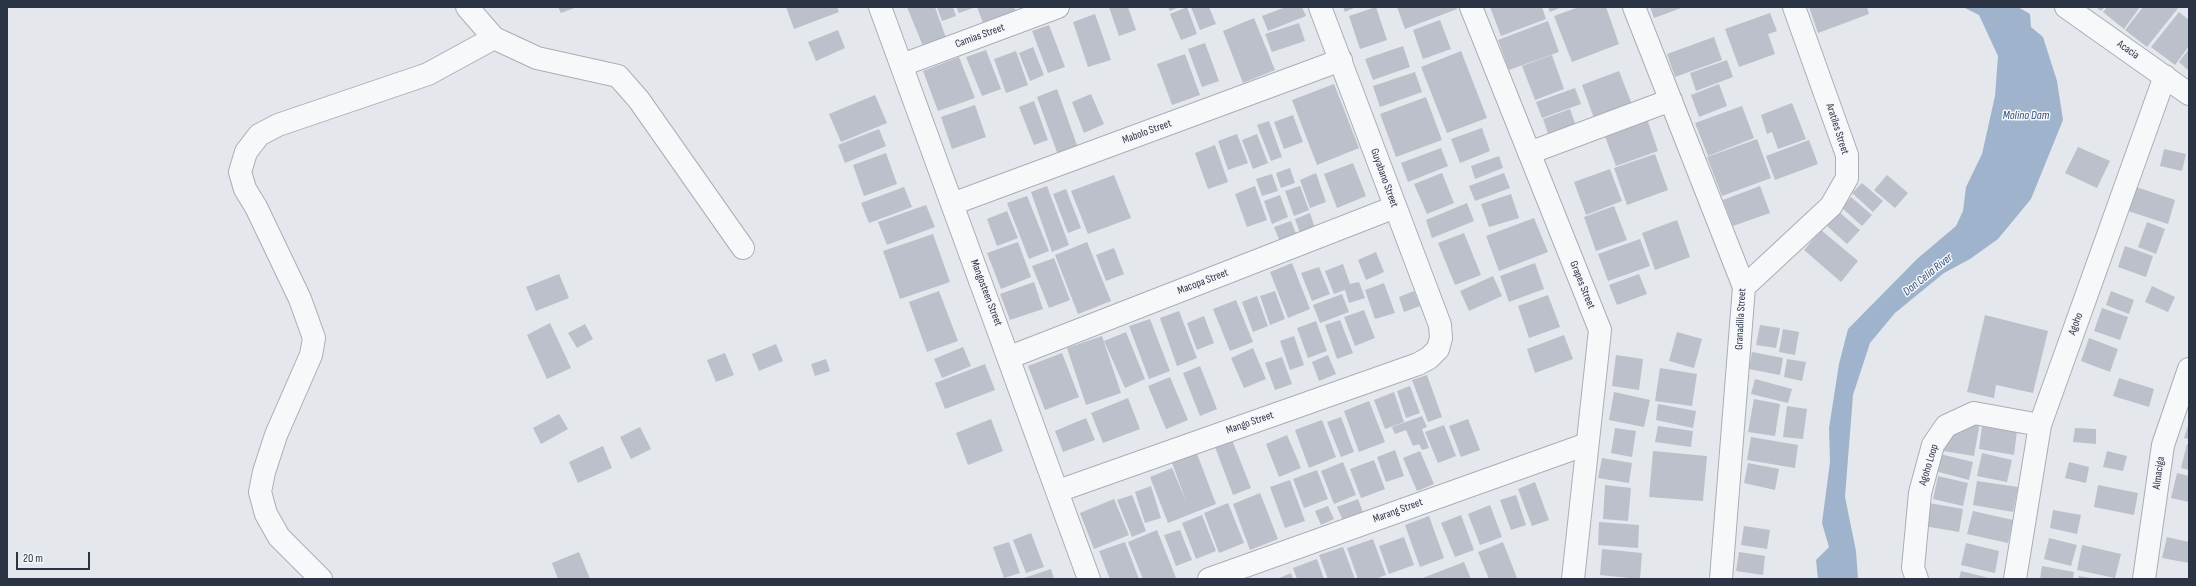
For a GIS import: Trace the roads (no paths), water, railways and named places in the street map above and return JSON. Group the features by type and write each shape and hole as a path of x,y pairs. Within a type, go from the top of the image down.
{"street":[{"path":"467,7 494,38 537,58 618,76 639,100 743,248"},
{"name":"Mangosteen Street","path":"880,7 1090,579"},
{"name":"Camias Street","path":"902,65 1058,7"},
{"name":"Guyabano Street","path":"1320,7 1440,325 1441,338 1438,349"},
{"name":"Grapes Street","path":"1471,7 1600,330 1573,579"},
{"name":"Granadilla Street","path":"1634,7 1744,287 1720,579"},
{"name":"Aratiles Street","path":"1744,287 1831,206 1847,178 1848,155 1794,7"},
{"name":"Acacia","path":"2066,7 2189,94"},
{"path":"321,579 279,537 266,514 260,492 264,472 276,435 311,355 314,338 300,299 256,207 245,189 240,172 246,152 259,135 278,125 428,74 494,38"},
{"name":"Mabolo Street","path":"952,204 1341,60"},
{"name":"Agoho","path":"2015,579 2040,425 2164,76"},
{"path":"1529,153 1671,100"},
{"name":"Macopa Street","path":"1010,358 1395,207"},
{"name":"Mango Street","path":"1058,491 1418,364 1429,358 1438,349"},
{"name":"Almaciga","path":"2144,579 2163,445 2189,370"},
{"name":"Agoho Loop","path":"1917,579 1913,568 1920,493 1933,445 1946,426 1974,413 2040,425"},
{"name":"Marang Street","path":"1209,579 1587,444"}],"water":[{"name":"Molino Dam","path":"1963,7 2018,7 2030,14 2031,27 2043,37 2057,81 2063,120 2031,199 1998,239 1970,259 1944,273 1895,313 1870,343 1853,395 1845,497 1856,551 1858,579 1818,579 1816,560 1829,547 1822,523 1830,462 1829,428 1839,364 1848,329 1917,259 1956,226 1963,211 1966,187 1982,154 1995,96 1998,56 1979,15"}],"water label":[{"name":"Don Celia River","path":"1928,275"}]}
